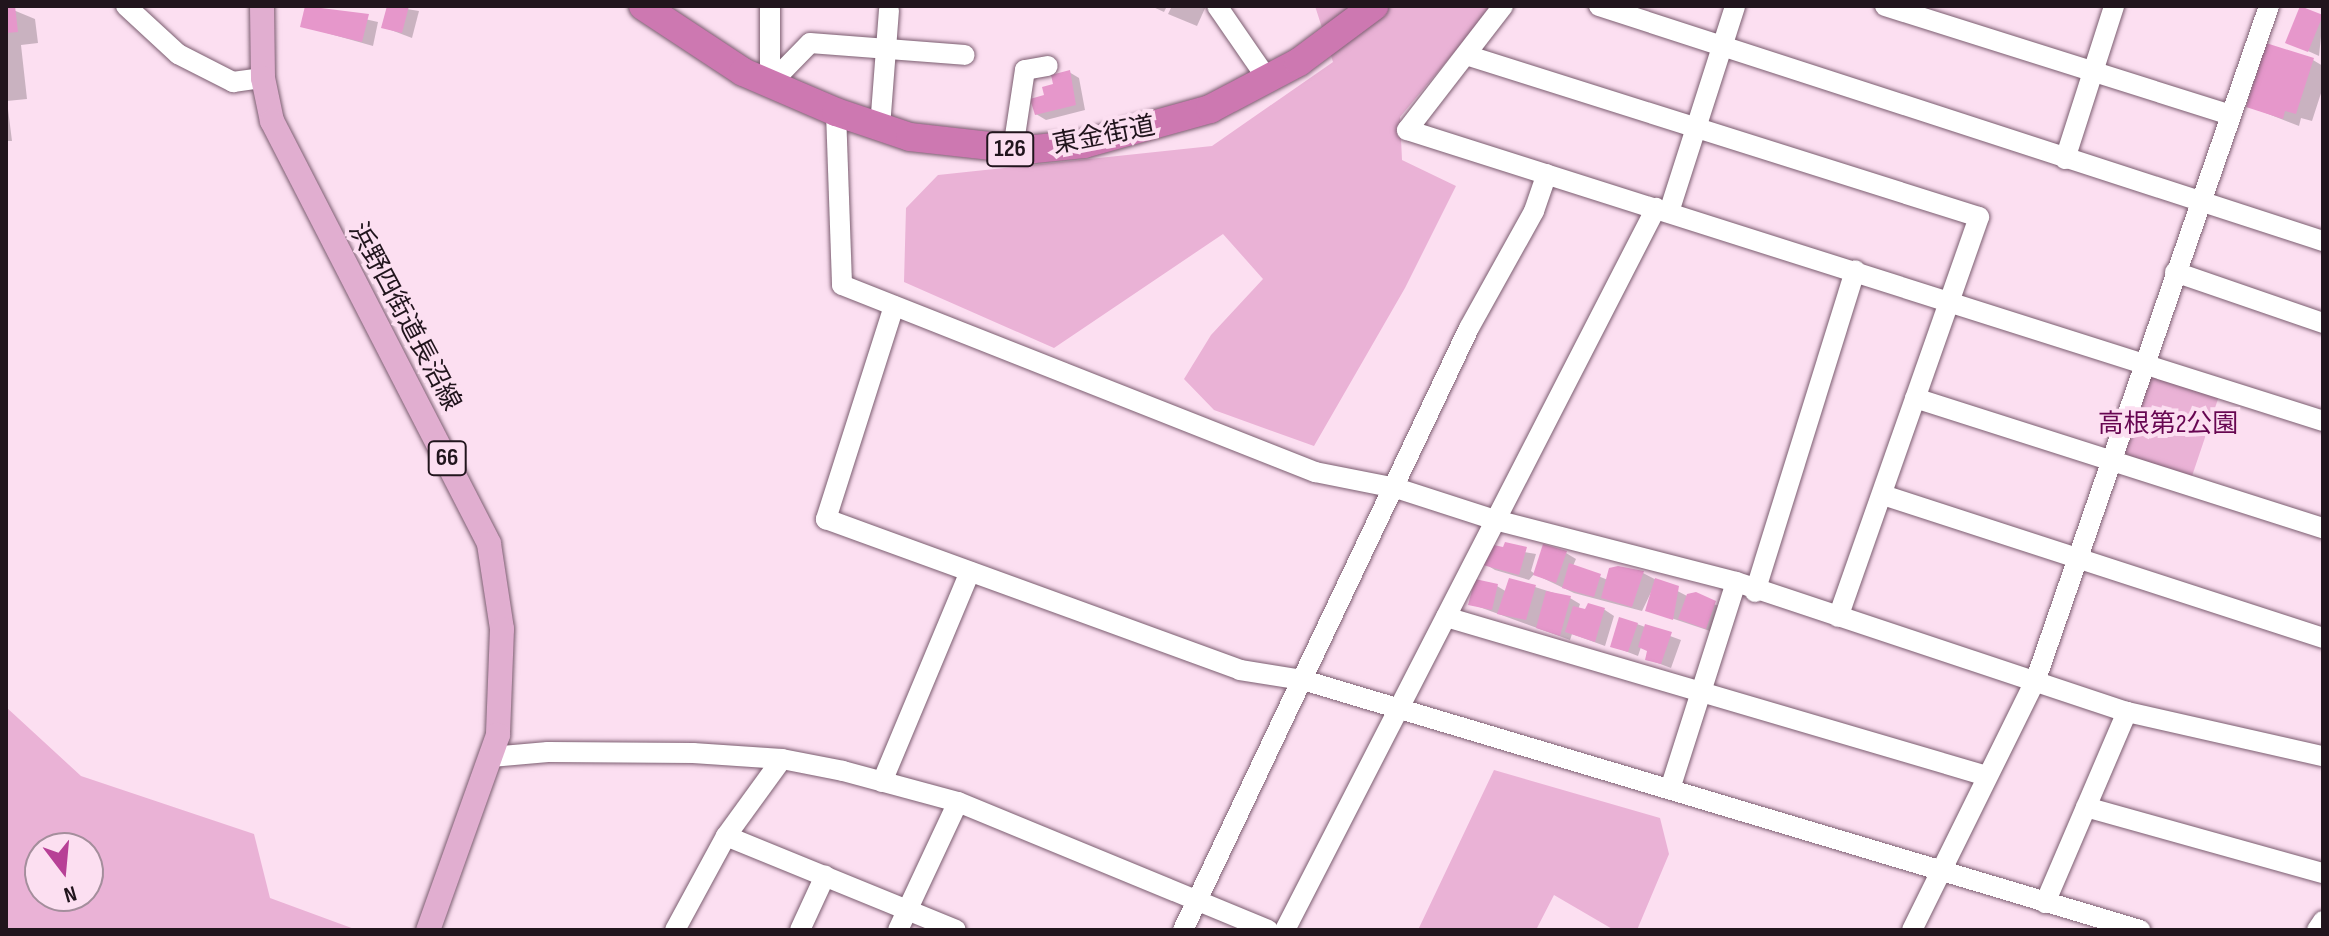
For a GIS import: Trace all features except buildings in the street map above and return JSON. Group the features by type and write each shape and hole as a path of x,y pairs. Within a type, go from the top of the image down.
{"highway":[{"name":"東金街道","path":"643,6 770,84 836,112 910,137 1013,149 1084,144 1154,129 1210,109 1268,80 1374,6"}],"main road":[{"name":"浜野四街道長沼線","path":"262,6 263,78 272,121 290,164 489,544 502,629 498,735 428,930"}],"street":[{"path":"126,6 178,54 233,82 263,78"},
{"path":"770,6 770,84"},
{"path":"1217,6 1268,80"},
{"path":"1503,6 1407,130 2323,421"},
{"path":"1599,6 2065,159 2201,198 2323,241"},
{"path":"1285,930 1495,520 1662,210 1694,130 1735,6"},
{"path":"1885,6 2230,115"},
{"path":"2065,159 2114,6"},
{"path":"1912,930 2036,679 2269,6"},
{"path":"880,127 889,10"},
{"path":"770,84 810,43 965,55"},
{"path":"1466,55 1694,130 1979,217 1838,617"},
{"path":"1013,149 1025,70 1048,66"},
{"path":"836,112 842,285 1315,472 1396,488 1495,520 1736,582 1755,592 2036,679 2127,712 2323,756"},
{"path":"1183,930 1396,488 1469,328 1534,211 1547,174"},
{"path":"1755,592 1855,270"},
{"path":"2175,272 2323,323"},
{"path":"894,306 826,519 1240,670 1303,680 1943,868 2045,903 2140,930"},
{"path":"1915,398 2323,528"},
{"path":"1883,495 2323,638"},
{"path":"882,782 970,572"},
{"path":"1670,789 1736,582"},
{"path":"1446,617 1987,776"},
{"path":"2045,903 2127,712"},
{"path":"491,757 548,752 782,759 958,802 1196,903 1268,930"},
{"path":"675,930 726,836 782,759"},
{"path":"898,930 958,802"},
{"path":"2086,807 2323,873"},
{"path":"726,836 956,930"},
{"path":"800,930 825,876"},
{"path":"2317,930 2323,921"}],"green space":[{"path":"1315,6 1493,6 1400,117 1402,160 1456,186 1405,288 1314,446 1214,410 1184,379 1211,335 1263,279 1223,234 1054,348 904,282 906,208 938,175 1212,146 1333,62"},
{"name":"高根第2公園","path":"2146,372 2219,396 2191,479 2117,454"},
{"path":"6,707 81,776 254,834 270,898 357,930 6,930"},
{"path":"1494,770 1660,818 1669,854 1637,930 1614,930 1554,895 1536,930 1418,930"}]}
